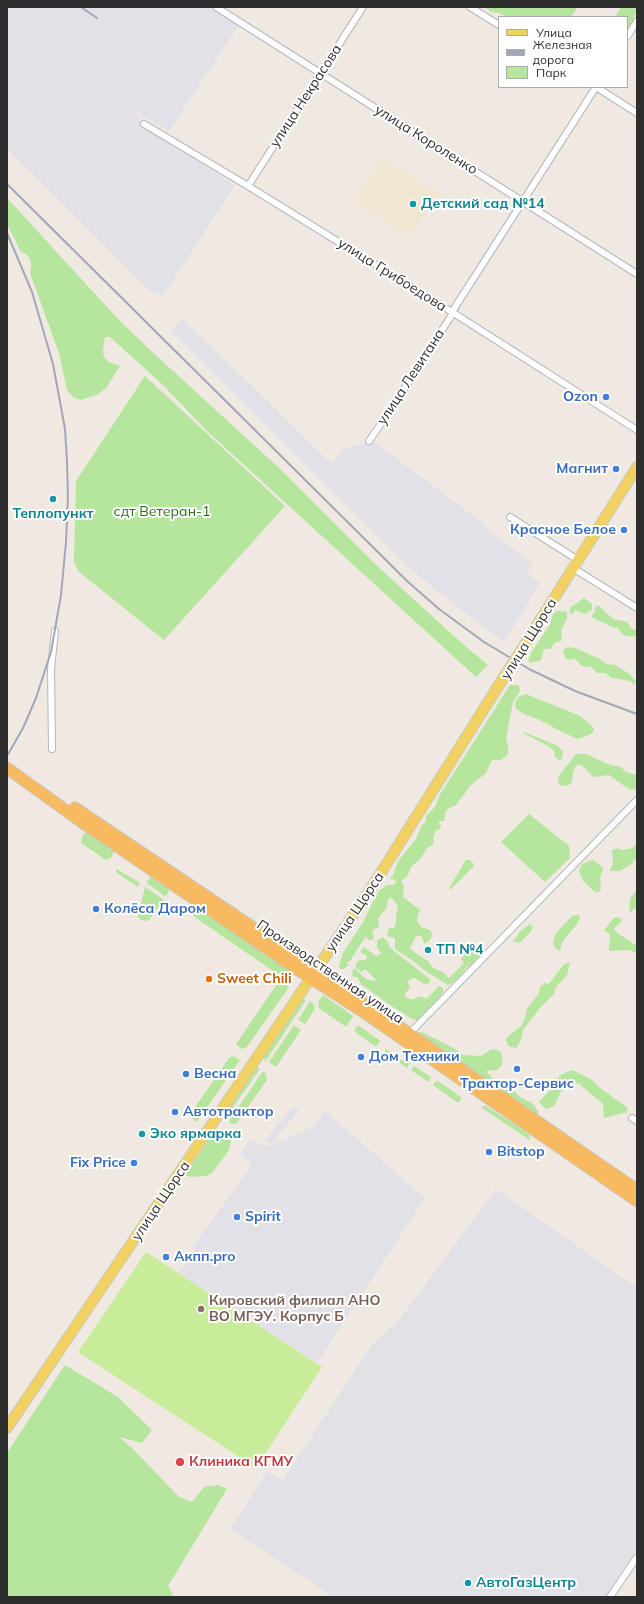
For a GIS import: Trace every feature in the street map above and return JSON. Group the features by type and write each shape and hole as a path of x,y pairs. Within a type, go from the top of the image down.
{"highway":[{"name":"Производственная улица","path":"7,761 313,974 382,1025 637,1201"},
{"name":"Производственная улица","path":"7,768 86,825 313,974 409,1034 636,1187"}],"main road":[{"name":"улица Щорса","path":"7,1428 372,887 637,467"}],"street":[{"name":"улица Короленко","path":"216,7 637,274"},
{"name":"улица Некрасова","path":"248,186 363,7"},
{"path":"470,7 498,24"},
{"path":"628,35 637,21"},
{"name":"улица Левитана","path":"369,441 390,411 595,88"},
{"path":"598,88 637,113"},
{"name":"улица Грибоедова","path":"144,124 248,186 637,430"},
{"path":"510,517 637,608"},
{"path":"52,749 52,669 55,631"},
{"path":"409,1034 637,800"},
{"path":"610,1597 637,1557"}],"shaded area":[{"path":"7,7 214,7 240,23 169,131 135,111 144,127 235,185 163,296 149,290 7,149"},
{"path":"383,158 438,192 409,237 357,204 355,199"},
{"path":"182,318 331,463 344,448 374,442 479,520 488,530 533,564 527,574 540,583 504,642 457,607 409,568 171,331"},
{"path":"293,1106 299,1110 271,1144 265,1140"},
{"path":"325,1111 425,1198 317,1363 179,1273 195,1251 192,1248 252,1165 240,1154 250,1139 266,1147 312,1128"},
{"path":"496,1189 637,1288 637,1548 606,1597 333,1597 230,1529 268,1471 283,1480 371,1346 399,1320"}],"green space":[{"path":"485,7 576,7 576,10 572,16 505,16 499,13 491,12"},
{"path":"621,7 637,7 637,13 633,16 635,19 628,32 628,16 616,16"},
{"path":"7,198 118,319 278,467 376,565 488,665 476,677 207,431 162,384 110,337 105,337 103,351 104,357 108,362 120,366 106,388 97,395 81,400 73,397 67,390 59,353 30,273 30,259 26,254 21,252 7,224"},
{"name":"сдт Ветеран-1","path":"145,376 285,506 164,640 78,571 74,561 76,481"},
{"path":"584,598 592,604 592,610 584,614 575,610 572,615 569,611 571,607"},
{"path":"598,605 613,619 627,622 632,629 637,630 637,637 623,635 618,628 612,627 591,617 595,612 595,607"},
{"path":"557,611 567,612 567,618 561,631 562,637 560,641 555,643 550,649 544,649 541,660 530,663 528,660 532,651 549,626 553,614"},
{"path":"566,647 575,648 600,659 606,664 615,665 631,675 631,677 636,681 633,685 631,681 612,678 605,673 597,673 591,667 582,666 574,658 570,660 566,659 563,652"},
{"path":"510,685 519,685 520,691 513,702 506,739 508,754 501,760 492,760 486,773 471,785 456,805 446,810 444,821 440,821 438,823 441,824 440,829 436,831 433,837 434,844 427,848 420,859 411,867 408,875 401,881 404,886 403,897 420,910 417,921 421,927 430,930 432,933 431,939 424,944 420,935 415,937 410,949 428,961 433,968 443,972 449,978 464,963 461,959 464,955 470,953 470,950 481,946 482,956 467,967 455,981 448,985 424,970 395,949 395,938 387,936 389,928 394,928 396,923 398,906 391,897 388,900 386,909 378,918 379,928 374,929 372,932 374,937 372,940 368,940 366,936 350,961 347,962 348,966 344,969 340,969 339,966 343,953 362,924 378,892 387,885 393,885 396,883 396,881 390,878 393,875 398,861 416,839 421,827 426,821 426,816 435,807 439,796"},
{"path":"526,694 580,716 592,726 594,731 591,734 578,739 538,719 524,714 516,709 515,703 518,697"},
{"path":"524,732 558,746 563,752 562,759 559,760 555,757 554,751 548,746 523,733"},
{"path":"576,754 586,754 610,765 621,767 626,772 636,775 637,789 630,790 609,775 593,777 584,767 578,764 573,771 572,781 568,786 559,785 558,777"},
{"path":"529,814 569,846 570,858 545,882 501,842"},
{"path":"85,833 89,833 115,850 111,858 106,860 81,843 82,836"},
{"path":"637,844 637,860 634,860 632,864 620,871 610,871 613,863 612,850 619,848 622,850 632,848"},
{"path":"466,860 470,860 474,866 450,890 449,888"},
{"path":"593,860 603,869 600,877 601,889 599,892 595,892 583,881 579,871 582,864"},
{"path":"116,869 139,882 138,887 116,872"},
{"path":"151,877 168,888 169,891 167,895 164,896 147,883"},
{"path":"145,887 164,900 149,920 146,921 141,920 138,917"},
{"path":"637,889 637,906 631,912 629,910 630,899"},
{"path":"192,905 292,972 292,978 289,981 286,980 186,911"},
{"path":"578,914 580,917 577,924 562,942 560,951 556,949 553,943 556,933 571,917"},
{"path":"617,917 622,919 621,923 614,929 634,944 637,944 637,953 629,950 609,951 610,935 604,930 614,918"},
{"path":"530,924 533,927 530,933 519,943 513,941 520,931"},
{"path":"383,937 388,942 390,948 430,979 429,983 426,985 415,978 410,979 408,982 410,988 405,993 406,997 411,1000 421,996 426,999 439,986 443,988 443,992 440,997 419,1021 412,1019 390,1005 362,985 357,977 353,977 352,972 354,968 366,979 373,981 376,980 365,969 362,972 356,968 356,963 360,960 366,960 367,956 360,952 364,947 376,956 382,953 377,948 377,940"},
{"path":"570,962 567,975 556,987 554,994 540,1008 523,1030 521,1040 516,1048 508,1046 506,1038 521,1026 525,1019 526,1010 539,993 540,987 545,983 549,984 563,965"},
{"path":"279,981 289,987 247,1047 242,1049 240,1048 236,1044"},
{"path":"323,995 353,1016 346,1027 319,1008 318,1002"},
{"path":"302,998 306,1000 265,1062 264,1056"},
{"path":"310,1001 313,1003 315,1009 305,1024 298,1020"},
{"path":"294,1025 301,1030 276,1067 269,1062"},
{"path":"358,1025 380,1041 376,1047 354,1031"},
{"path":"422,1032 457,1050 463,1055 481,1056 493,1049 500,1051 503,1059 501,1066 496,1071 486,1071 493,1079 490,1085 419,1033"},
{"path":"386,1049 402,1061 404,1059 410,1063 407,1068 384,1052"},
{"path":"233,1056 240,1060 197,1122 189,1116 229,1058"},
{"path":"414,1066 431,1077 428,1082 411,1070"},
{"path":"255,1069 260,1069 226,1117 225,1113"},
{"path":"573,1070 592,1080 600,1088 628,1108 627,1112 604,1118 603,1104 578,1083 566,1086 560,1093 555,1105 546,1109 539,1102 551,1089 560,1075"},
{"path":"263,1071 266,1074 267,1080 236,1124 231,1124 229,1121"},
{"path":"437,1080 462,1098 458,1103 433,1085"},
{"path":"503,1083 505,1089 512,1089 520,1097 532,1103 539,1112 536,1114 497,1091 498,1085"},
{"path":"483,1106 486,1106 529,1134 530,1140 482,1108"},
{"path":"216,1129 231,1140 229,1150 212,1173 206,1176 190,1177 185,1175"},
{"path":"146,1252 322,1367 256,1468 78,1352"},
{"path":"65,1365 118,1397 152,1430 142,1443 119,1437 131,1447 179,1497 192,1502 204,1487 218,1485 227,1489 168,1586 174,1597 7,1597 7,1453"}],"railway":[{"path":"81,7 97,18"},
{"path":"7,184 407,581 439,609 484,642 529,669 575,691 637,714"},
{"path":"7,233 32,292 53,364 65,429 68,497 66,542 61,595 51,652 36,698 23,728 7,756"}],"place":[{"name":"Детский сад №14","path":"413,204"},
{"name":"Ozon","path":"606,397"},
{"name":"Магнит","path":"616,469"},
{"name":"Теплопункт","path":"53,499"},
{"name":"Красное Белое","path":"624,530"},
{"name":"Колёса Даром","path":"96,909"},
{"name":"ТП №4","path":"428,950"},
{"name":"Sweet Chili","path":"209,979"},
{"name":"Дом Техники","path":"361,1057"},
{"name":"Трактор-Сервис","path":"517,1069"},
{"name":"Весна","path":"186,1074"},
{"name":"Автотрактор","path":"175,1112"},
{"name":"Эко ярмарка","path":"142,1134"},
{"name":"Bitstop","path":"489,1152"},
{"name":"Fix Price","path":"134,1163"},
{"name":"Spirit","path":"237,1217"},
{"name":"Акпп.pro","path":"166,1257"},
{"name":"Кировский филиал АНО ВО МГЭУ. Корпус Б","path":"201,1309"},
{"name":"Клиника КГМУ","path":"180,1462"},
{"name":"АвтоГазЦентр","path":"468,1583"}]}
